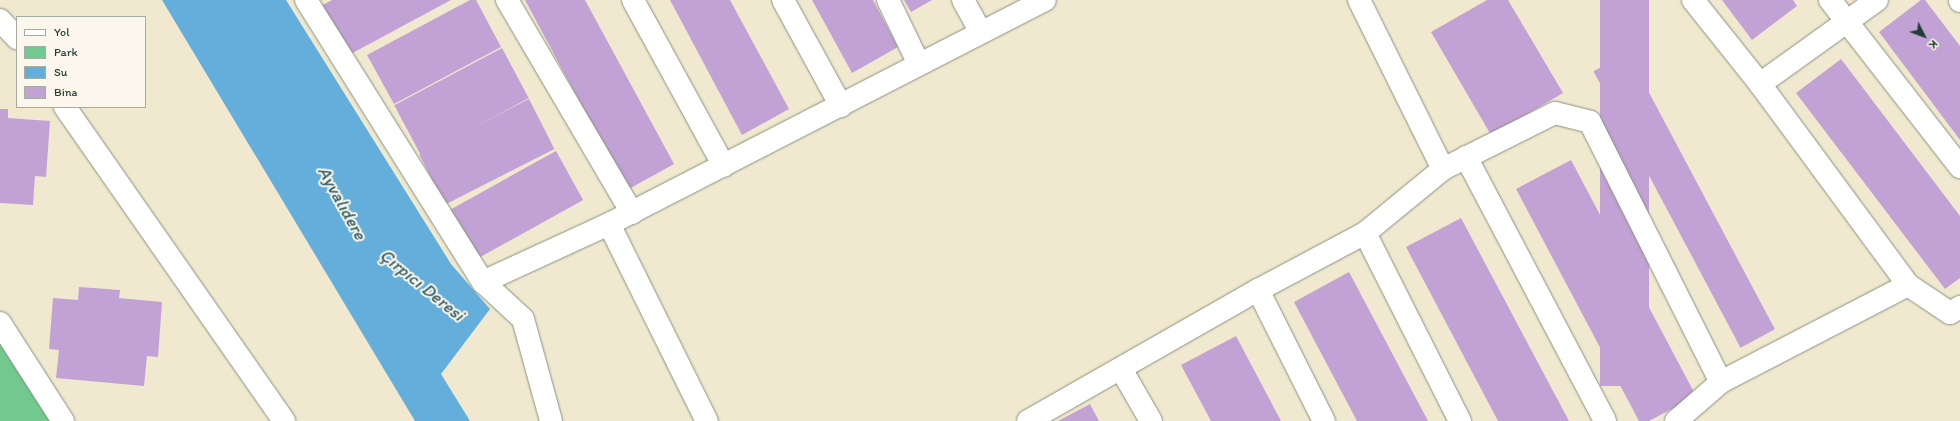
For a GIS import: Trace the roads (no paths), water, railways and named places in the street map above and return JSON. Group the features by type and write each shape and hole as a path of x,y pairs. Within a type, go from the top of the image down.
{"lane":[{"path":"306,0 484,282 523,319 551,421"},
{"path":"507,0 632,213"},
{"path":"633,0 724,166"},
{"path":"783,0 841,106"},
{"path":"888,0 919,64"},
{"path":"963,0 980,31"},
{"path":"484,282 632,213 841,106 980,31 1045,0"},
{"path":"1359,0 1443,169"},
{"path":"1693,0 1760,84 1908,284 1950,313 1960,307"},
{"path":"1830,0 1960,167"},
{"path":"1760,84 1877,0"},
{"path":"0,20 16,37"},
{"path":"66,108 284,421"},
{"path":"1028,421 1258,290 1365,233 1443,169 1555,113 1590,122 1721,382"},
{"path":"1466,157 1605,421"},
{"path":"609,224 707,421"},
{"path":"1365,233 1460,421"},
{"path":"1676,421 1721,382 1908,284"},
{"path":"1258,290 1324,421"},
{"path":"0,323 63,421"},
{"path":"1121,368 1151,421"}],"water":[{"path":"162,0 286,0 451,264 490,309 441,374 470,421 415,421"}],"water label":[{"name":"Ayvalıdere","path":"342,203"},
{"name":"Çırpıcı Deresi","path":"422,285"}]}
